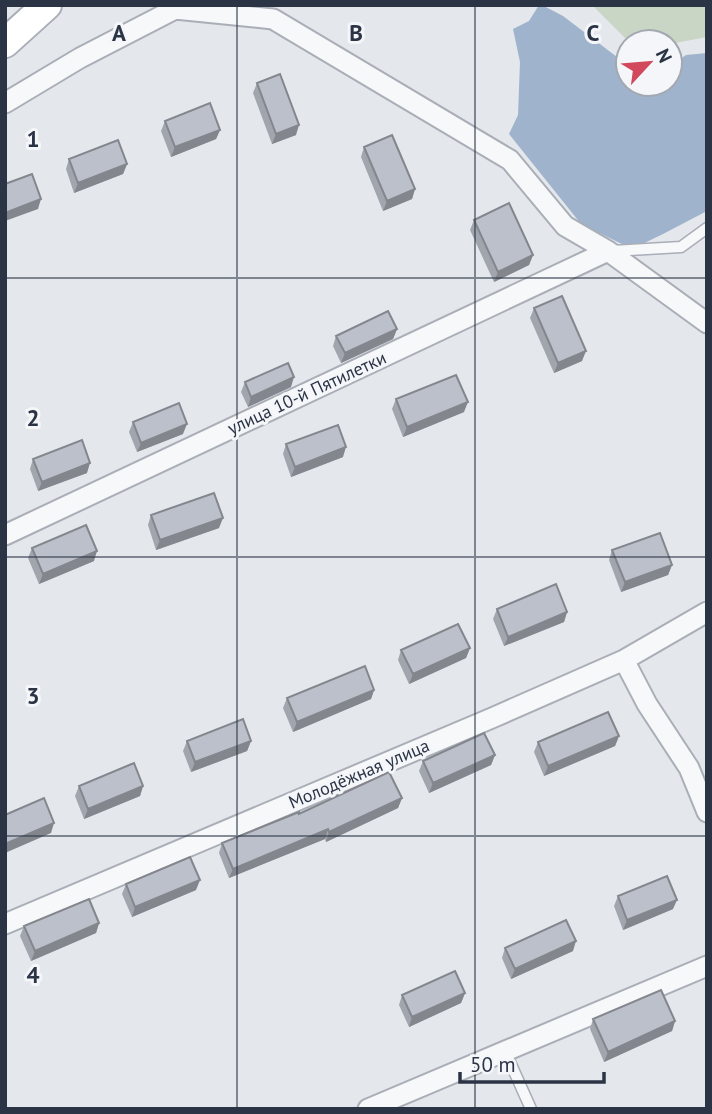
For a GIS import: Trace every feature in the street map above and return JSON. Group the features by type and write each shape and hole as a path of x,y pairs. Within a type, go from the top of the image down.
{"street":[{"path":"5,43 47,5"},
{"path":"5,103 80,58 175,9 273,19 510,160 565,226 608,251 707,323"},
{"name":"улица 10-й Пятилетки","path":"5,535 608,251"},
{"name":"Молодёжная улица","path":"5,924 624,660 707,612"},
{"path":"624,660 647,704 689,768 707,812"},
{"path":"368,1109 707,966"}],"lane":[{"path":"608,251 681,247 707,228"},
{"path":"505,1051 531,1109"}],"green space":[{"path":"592,5 707,5 707,37 684,41 684,28 615,28"}],"water":[{"path":"539,5 542,5 563,16 614,55 614,98 684,98 684,56 707,53 707,211 632,249 581,224 509,134 518,115 520,62 513,29 529,21"}],"building":[{"path":"280,74 299,125 276,134 257,83"},
{"path":"210,103 220,130 175,147 165,121"},
{"path":"392,135 415,189 387,201 364,147"},
{"path":"118,140 127,164 78,183 69,159"},
{"path":"32,174 41,199 5,213 5,184"},
{"path":"509,203 533,255 498,272 474,220"},
{"path":"562,296 586,351 558,363 534,308"},
{"path":"388,311 397,329 345,353 336,336"},
{"path":"288,363 294,377 251,397 245,382"},
{"path":"456,375 468,402 407,427 396,399"},
{"path":"179,403 187,424 141,443 133,422"},
{"path":"338,425 346,447 295,467 286,444"},
{"path":"82,440 90,463 42,482 33,459"},
{"path":"214,493 223,518 160,540 151,515"},
{"path":"86,525 97,551 43,574 32,548"},
{"path":"660,533 672,565 625,582 612,550"},
{"path":"556,584 567,612 508,637 497,609"},
{"path":"458,624 470,648 413,674 401,650"},
{"path":"365,666 374,690 297,722 287,698"},
{"path":"608,712 619,736 548,766 538,742"},
{"path":"243,719 251,741 195,762 187,741"},
{"path":"484,733 495,755 433,783 423,761"},
{"path":"134,763 143,786 88,809 79,786"},
{"path":"389,772 402,798 329,832 328,829 233,869 222,843 299,814"},
{"path":"44,798 54,823 5,844 5,815"},
{"path":"190,857 200,880 135,907 126,884"},
{"path":"667,876 677,900 627,920 618,896"},
{"path":"89,899 99,923 35,951 24,926"},
{"path":"566,920 576,941 515,969 505,948"},
{"path":"455,971 465,993 412,1017 402,995"},
{"path":"661,990 675,1021 608,1052 593,1019"}]}
